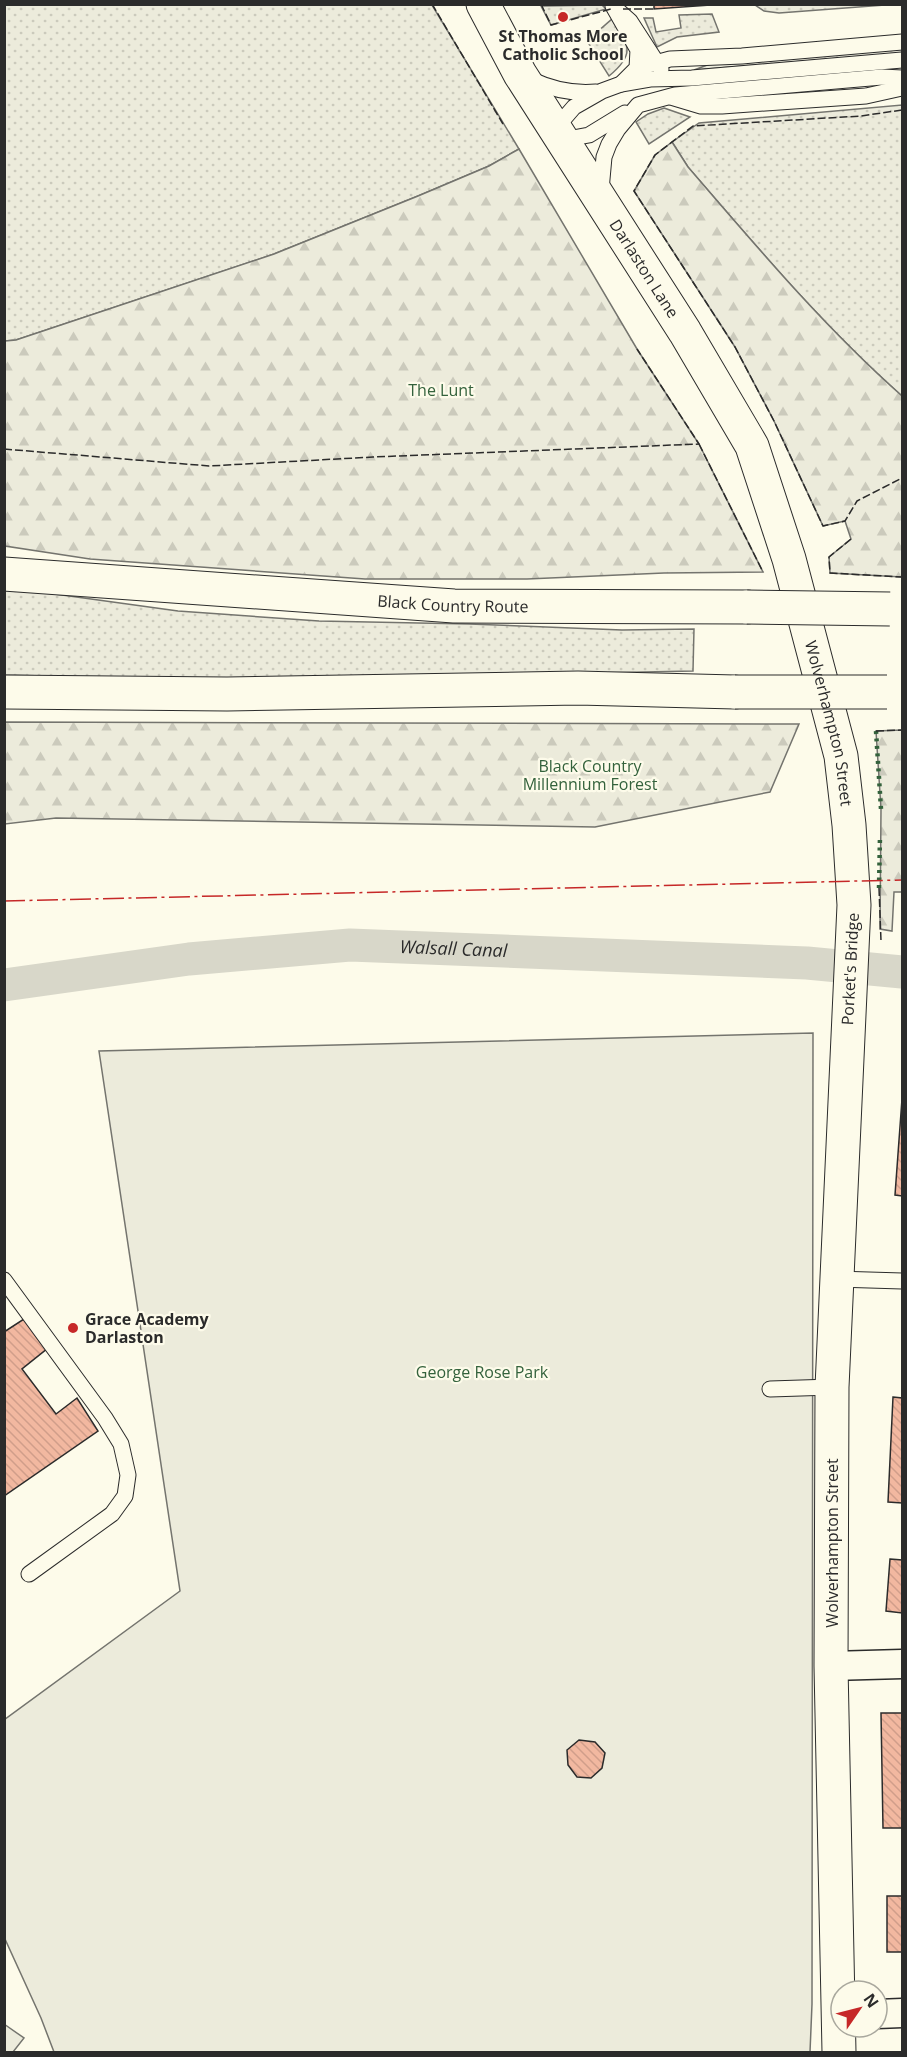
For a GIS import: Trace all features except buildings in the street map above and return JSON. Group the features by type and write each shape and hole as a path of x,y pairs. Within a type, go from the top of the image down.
{"main road":[{"name":"Darlaston Lane","path":"483,4 520,74 685,332 752,446 784,543"},
{"name":"Wolverhampton Street","path":"784,543 841,756 849,825 854,905"},
{"name":"Black Country Route","path":"4,574 454,606 896,609"},
{"path":"4,692 227,694 578,688 735,692 895,692"},
{"name":"Porket's Bridge","path":"847,1034 854,905"},
{"name":"Wolverhampton Street","path":"839,1979 831,1666 832,1387 847,1034"}],"street":[{"path":"831,1666 903,1664"}],"lane":[{"path":"637,68 638,50 613,6 630,21 668,79"},
{"path":"621,84 637,68 670,59 742,56 903,42"},
{"path":"903,60 650,79 621,84 602,91 574,107 559,134 589,135 638,105 669,96 882,77 903,78"},
{"path":"520,74 550,88 586,93 602,91"},
{"path":"669,96 701,106 722,106 866,96 903,88"},
{"path":"602,202 601,178 604,157 618,129 638,105"},
{"path":"836,1279 903,1281"},
{"path":"4,1280 105,1418 121,1444 128,1475 125,1496 112,1514 29,1574"},
{"path":"770,1389 832,1387"}],"green space":[{"path":"4,5 432,5 519,149 489,166 274,254 16,340 5,341"},
{"name":"St Thomas More Catholic School","path":"602,5 606,9 551,25 541,6"},
{"path":"755,5 885,5 779,13 764,11"},
{"path":"712,14 719,32 677,37 657,47 644,18 653,18 656,32 681,28 679,15"},
{"path":"612,19 627,49 623,61 609,76 587,41"},
{"path":"902,49 902,53 694,70 710,64"},
{"path":"902,105 902,396 845,342 791,285 688,167 672,142 699,123"},
{"path":"664,108 690,117 649,144 636,122"},
{"path":"672,142 688,167 791,285 873,370 902,396 902,577 830,573 829,557 851,539 845,521 823,526 774,421 735,347 634,191 655,155"},
{"name":"The Lunt","path":"519,149 637,349 699,444 763,572 664,573 527,579 365,579 90,559 5,546 5,341 16,340 274,254 489,166"},
{"path":"4,587 178,611 319,621 622,630 694,629 693,671 355,678 127,678 5,675"},
{"name":"Black Country Millennium Forest","path":"5,722 799,724 770,792 595,827 56,818 5,824"},
{"path":"902,730 902,892 894,892 892,931 880,929 881,809 876,731"},
{"name":"George Rose Park","path":"813,1033 812,2004 810,2052 54,2052 5,1939 4,1720 180,1591 99,1051"},
{"path":"4,2024 24,2038 13,2052 5,2052"}],"waterway":[{"name":"Walsall Canal","path":"4,985 189,959 350,945 807,963 902,972"}],"hedge":[{"path":"876,731 881,809"},
{"path":"879,888 880,836"}],"fence":[{"path":"432,4 503,124"},
{"path":"541,4 551,25 611,9"},
{"path":"623,9 656,9"},
{"path":"902,110 861,116 693,126 655,155 634,191 735,347 774,421 823,526 845,521 857,501 902,478"},
{"path":"4,449 209,466 699,444 637,349"},
{"path":"699,444 763,572"},
{"path":"851,539 829,557 830,573 902,577"},
{"path":"876,731 902,730"},
{"path":"879,888 881,941"}],"power":[{"path":"4,901 902,880"}],"place":[{"name":"St Thomas More Catholic School","path":"563,17"},
{"name":"Grace Academy Darlaston","path":"73,1328"}]}
